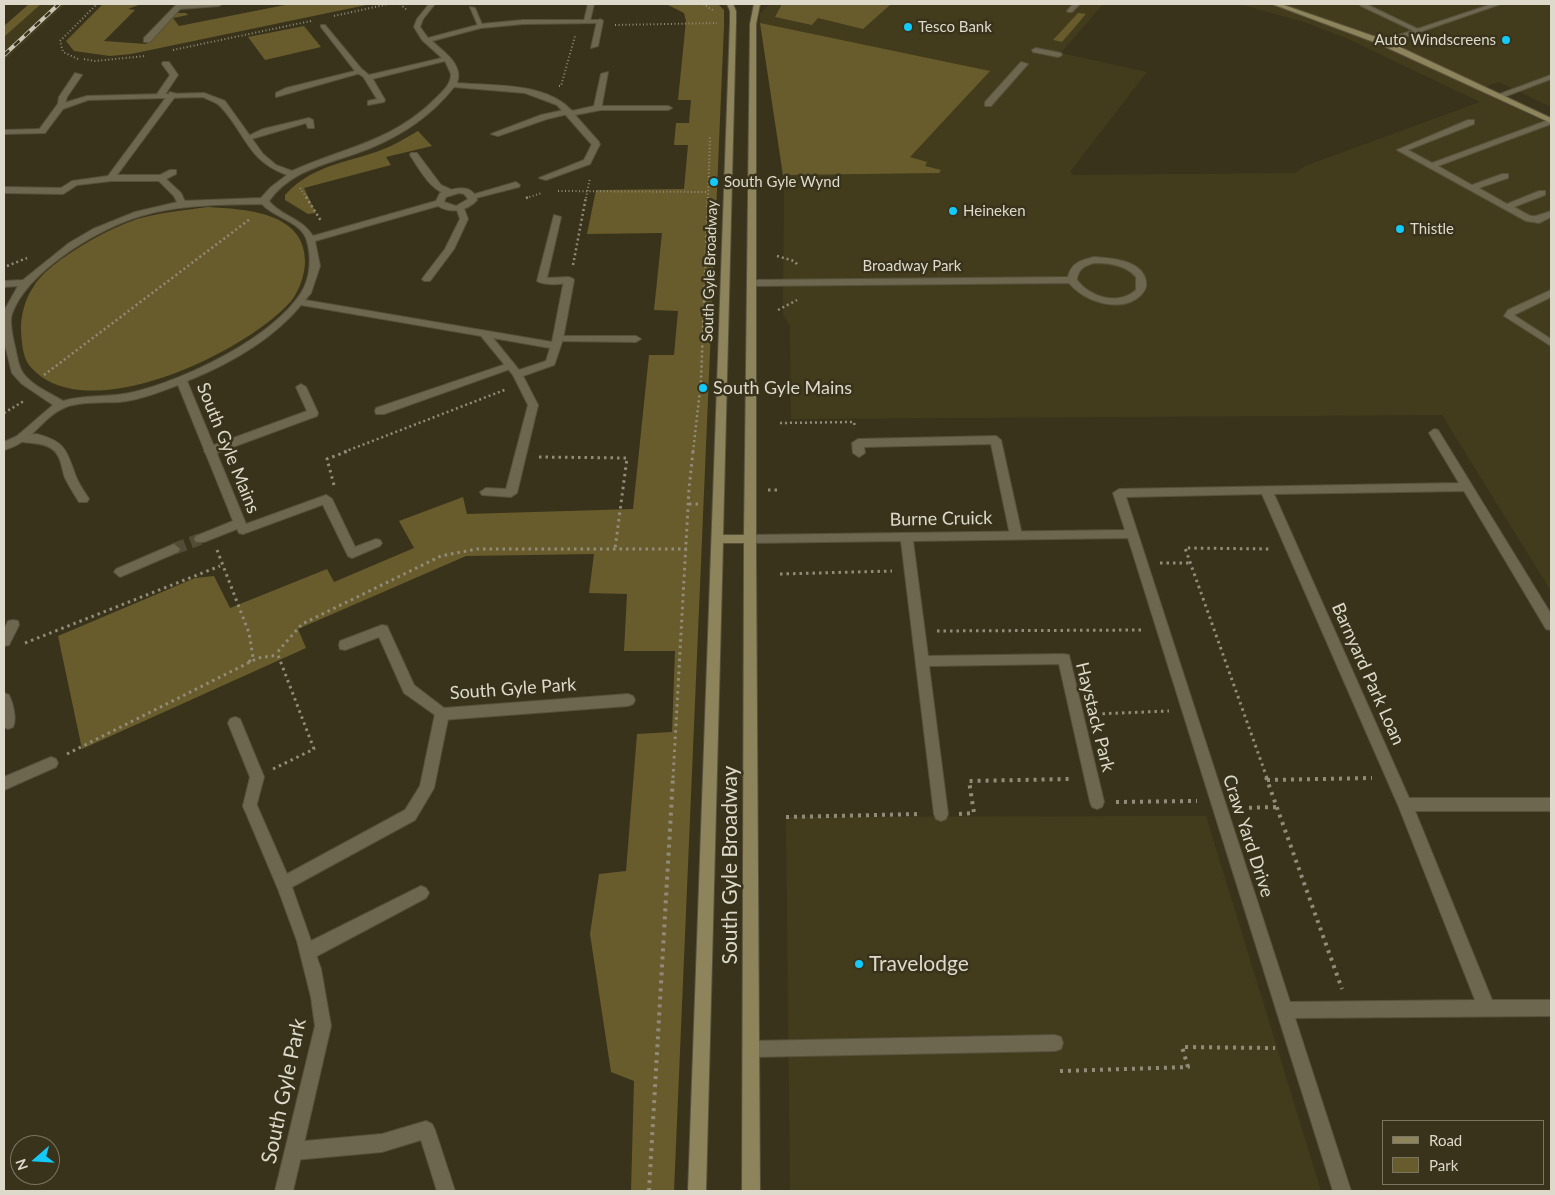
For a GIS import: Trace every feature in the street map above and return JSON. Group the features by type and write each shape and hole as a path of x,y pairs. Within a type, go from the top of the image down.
{"street":[{"path":"147,40 179,5 219,4"},
{"path":"264,201 271,190 293,174 381,141 406,128 427,113 453,85 454,71 446,59 420,33 417,27 420,19 432,4"},
{"path":"583,21 591,4"},
{"name":"South Gyle Broadway","path":"697,1191 733,22 733,11 730,4"},
{"name":"South Gyle Broadway","path":"751,1191 750,538 753,24 757,4"},
{"path":"1070,11 1077,4"},
{"path":"1275,4 1382,42 1551,121"},
{"path":"1382,42 1498,4"},
{"path":"1362,5 1418,30"},
{"path":"472,8 481,26"},
{"path":"428,40 481,26 523,22 583,21 599,23 594,46"},
{"path":"323,26 360,72 368,78 381,100 371,103"},
{"path":"1036,50 1058,55"},
{"path":"368,78 446,59"},
{"path":"161,94 174,75 166,64"},
{"path":"988,104 1024,64"},
{"path":"280,95 289,90 360,72"},
{"path":"598,108 605,74"},
{"path":"4,132 42,131 60,107 63,97 78,75"},
{"path":"1498,96 1551,77"},
{"path":"453,85 526,91 560,103 570,112 596,144 587,162 543,178"},
{"path":"112,178 173,94"},
{"path":"60,107 104,96 204,95 222,104 260,156 273,167 293,174"},
{"path":"495,134 544,117 570,112 598,108 668,108"},
{"path":"248,138 309,120 311,126"},
{"path":"1431,166 1551,121"},
{"path":"1471,122 1401,150 1534,220 1551,214"},
{"path":"414,155 438,186 449,192"},
{"path":"4,190 63,191 75,184 112,178 161,178 173,172"},
{"path":"1472,188 1505,176"},
{"path":"161,178 178,195 182,204"},
{"path":"472,196 516,185"},
{"path":"311,239 439,203 443,195 449,192 459,190 467,192 472,196"},
{"path":"1507,207 1542,192"},
{"path":"439,203 443,207 460,208 472,200 472,196"},
{"path":"61,405 26,382 17,373 8,338 6,315 25,283 72,245 96,231 138,214 182,204 264,201"},
{"path":"21,439 40,420 61,405 135,396 182,381 228,357 267,333 301,302 314,278 314,257 311,239 304,228 286,216 270,209 264,201"},
{"path":"427,279 449,249 464,219 460,208"},
{"path":"519,379 550,363 557,343 569,280 542,281 557,218"},
{"path":"1106,260 1128,267 1142,280 1142,287 1138,293 1130,298 1110,300 1081,291 1072,280 1072,273 1076,267 1089,261 1106,260"},
{"name":"Broadway Park","path":"752,283 1072,280"},
{"path":"4,284 25,283"},
{"path":"1551,293 1511,312 1510,316 1551,343"},
{"path":"301,302 485,335 557,343 636,339"},
{"path":"485,335 519,379 533,405 512,493 486,492"},
{"path":"380,410 509,366"},
{"name":"South Gyle Mains","path":"182,381 243,530 326,499"},
{"path":"210,451 313,413 301,387"},
{"path":"1434,433 1551,625"},
{"path":"4,446 21,439 37,438 56,446 65,457 70,476 83,499"},
{"path":"858,448 996,440 1016,536"},
{"path":"1266,490 1467,488"},
{"name":"Craw Yard Drive","path":"1266,490 1119,493 1342,1191"},
{"name":"Barnyard Park Loan","path":"1266,490 1405,805 1488,1010"},
{"path":"326,499 352,553 376,543"},
{"path":"200,539 241,525"},
{"name":"Burne Cruick","path":"750,538 1132,534"},
{"path":"906,537 941,814"},
{"path":"717,539 750,538"},
{"path":"120,572 174,549"},
{"path":"4,641 12,625"},
{"path":"345,645 382,630 409,689 442,714"},
{"name":"Haystack Park","path":"922,661 1064,659 1097,802"},
{"path":"4,699 8,723"},
{"name":"South Gyle Park","path":"283,884 410,815 427,788 442,714 628,700"},
{"path":"235,723 257,777"},
{"path":"4,784 51,762"},
{"name":"South Gyle Park","path":"257,777 250,806 309,951 321,999 323,1026 284,1191"},
{"path":"1405,805 1551,804"},
{"path":"309,951 421,893"},
{"path":"1284,1010 1488,1010 1551,1008"},
{"path":"751,1049 1055,1043"},
{"path":"294,1152 382,1143 426,1130 446,1191"}],"path":[{"path":"97,4 60,41 63,52 75,58 95,61 132,59 152,55"},
{"path":"325,18 389,4"},
{"path":"703,4 713,8 717,33"},
{"path":"171,51 316,20"},
{"path":"526,91 561,86 583,21"},
{"path":"599,23 717,24"},
{"path":"650,1191 690,489 701,381 711,129"},
{"path":"569,280 589,192 591,168 587,162"},
{"path":"300,187 326,229"},
{"path":"524,198 550,191 707,192"},
{"path":"40,378 253,217"},
{"path":"326,499 334,486 327,459 519,379"},
{"path":"4,413 31,397"},
{"path":"780,423 854,422 858,448"},
{"path":"525,438 540,458 627,458 615,549"},
{"path":"241,525 217,550 220,566 252,642 253,657 246,665"},
{"path":"1292,549 1185,548 1266,780 1278,806 1350,1010"},
{"path":"257,777 314,749 278,655 279,650 302,624 441,556 458,551 477,549 687,549"},
{"path":"1142,563 1190,562"},
{"path":"22,644 220,566"},
{"path":"780,574 910,571"},
{"path":"918,631 1162,630"},
{"path":"51,762 246,665 268,655 278,655"},
{"path":"1077,714 1188,710"},
{"path":"1266,780 1393,777"},
{"path":"786,817 974,813 969,781 1092,778"},
{"path":"1097,802 1278,806"},
{"path":"1060,1071 1188,1067 1182,1047 1224,1049 1295,1048"}],"shaded area":[{"path":"41,4 66,4 4,61 4,37"},
{"path":"769,4 1103,4 1061,53 1147,72 1070,171 1073,175 1295,173 1305,166 1480,102 1346,38 1304,22 1239,4 1551,4 1551,107 1499,82 1477,90 1551,125 1551,591 1442,415 791,419 790,326 783,314 784,185 760,23 760,14"},
{"path":"1206,816 1321,1191 790,1191 786,817"}],"green space":[{"path":"29,4 41,4 4,37 4,26"},
{"path":"103,4 141,4 128,9 135,10 104,41 146,44 174,13 186,13 188,15 173,18 179,26 290,4 371,4 131,54 110,56 74,51 66,41"},
{"path":"666,4 718,4 724,10 724,26 674,1191 631,1191 634,1081 611,1072 590,934 599,874 626,871 637,734 672,732 675,651 624,651 627,594 589,593 594,554 466,556 298,629 306,648 82,749 58,636 195,578 214,576 230,608 327,569 334,582 414,548 399,521 463,497 467,514 633,509 649,355 674,355 678,311 654,310 662,233 587,234 596,190 684,189 688,145 674,145 676,123 689,123 691,100 678,100 686,21 684,13"},
{"path":"782,4 891,4 863,29 818,18 812,25 775,17"},
{"path":"1078,13 1086,14 1062,42 1053,40"},
{"path":"760,23 990,71 910,157 927,162 925,166 941,170 939,173 783,175"},
{"path":"304,26 321,47 265,60 248,37"},
{"path":"418,131 432,146 386,157 391,165 304,188 316,213 308,214 285,200 285,195 297,184 322,169 377,152"},
{"path":"208,207 239,209 270,216 284,223 295,232 302,245 305,261 303,276 292,300 270,320 240,342 203,361 164,377 124,388 86,390 54,384 29,365 23,351 21,325 23,309 34,286 53,266 83,245 129,222 158,214"}],"tunnel":[{"path":"174,549 200,539"}],"railway":[{"path":"4,55 59,4"}],"place":[{"name":"Tesco Bank","path":"908,27"},
{"name":"Auto Windscreens","path":"1506,40"},
{"name":"South Gyle Wynd","path":"714,182"},
{"name":"Heineken","path":"953,211"},
{"name":"Thistle","path":"1400,229"},
{"name":"South Gyle Mains","path":"703,388"},
{"name":"Travelodge","path":"859,964"}]}
